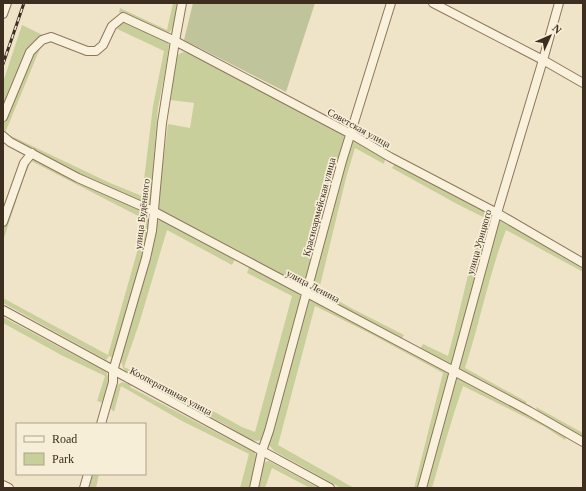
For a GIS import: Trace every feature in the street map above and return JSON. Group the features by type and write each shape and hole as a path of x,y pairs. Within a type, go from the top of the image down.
{"street":[{"path":"3,14 7,3"},
{"name":"улица Будённого","path":"101,423 112,382 113,371 146,258 152,231 162,123 174,41 182,3"},
{"name":"Красноармейская улица","path":"254,488 262,451 269,431 342,161 391,3"},
{"path":"433,3 543,60 583,83"},
{"name":"улица Урицкого","path":"422,488 455,372 497,213 559,3"},
{"name":"Советская улица","path":"3,117 30,52 36,44 51,37 87,51 96,51 103,45 112,26 123,17 174,41 351,134 390,157 497,213 583,262"},
{"name":"улица Ленина","path":"3,136 10,142 78,178 153,212 529,411 583,442"},
{"path":"3,222 24,163 32,153"},
{"name":"Кооперативная улица","path":"3,310 330,488"},
{"path":"84,488 88,475"},
{"path":"3,485 9,488"}],"green space":[{"path":"173,3 177,3 176,15 173,28 168,34 129,19 119,12 120,8 167,30"},
{"path":"193,3 315,3 286,92 184,40"},
{"path":"121,20 165,39 169,45 158,108 150,205 147,207 14,143 5,133 110,183 142,196 153,106 164,51 113,27"},
{"path":"22,25 45,36 39,40 3,111 3,82"},
{"path":"49,40 41,46 5,133 3,127 5,118 33,51"},
{"path":"183,52 192,54 344,133 346,138 305,285 302,287 162,215 158,208 168,124 190,128 194,103 171,100 174,62 176,56"},
{"path":"356,140 386,156 384,164 355,148 346,178 319,290 404,335 401,340 312,293 311,289 350,144"},
{"path":"31,158 36,158 145,211 149,215 150,218 147,239 113,358 109,356 106,360 3,303 3,298 108,355 146,220 31,161 24,177 3,241 12,198"},
{"path":"396,162 493,214 453,365 448,366 420,349 423,344 448,356 469,271 485,218 392,168"},
{"path":"502,219 583,265 583,272 506,230 465,368 527,402 525,405 458,368 499,220"},
{"path":"159,220 235,259 232,265 167,230 139,324 124,367 191,399 242,427 255,432 292,296 247,273 249,267 298,292 300,296 301,300 265,436 262,440 251,440 127,372 123,368 121,360 151,258 156,223"},
{"path":"314,299 451,373 419,488 414,488 443,373 315,306 278,445 354,488 341,488 274,451 269,445 306,302"},
{"path":"3,317 106,372 108,376 108,383 103,403 97,401 105,376 63,356 3,323"},
{"path":"457,377 567,435 565,440 545,427 463,386 432,488 425,488"},
{"path":"122,382 131,385 130,387 255,453 257,458 251,488 240,488 249,454 182,421 121,386 114,412 110,408 116,386"},
{"path":"536,407 583,433 583,439 538,413"},
{"path":"269,461 319,488 310,488 272,468 265,488 257,488 263,465 265,462"},
{"path":"91,475 99,475 96,488 87,488"}],"railway":[{"path":"3,64 24,3"}]}
